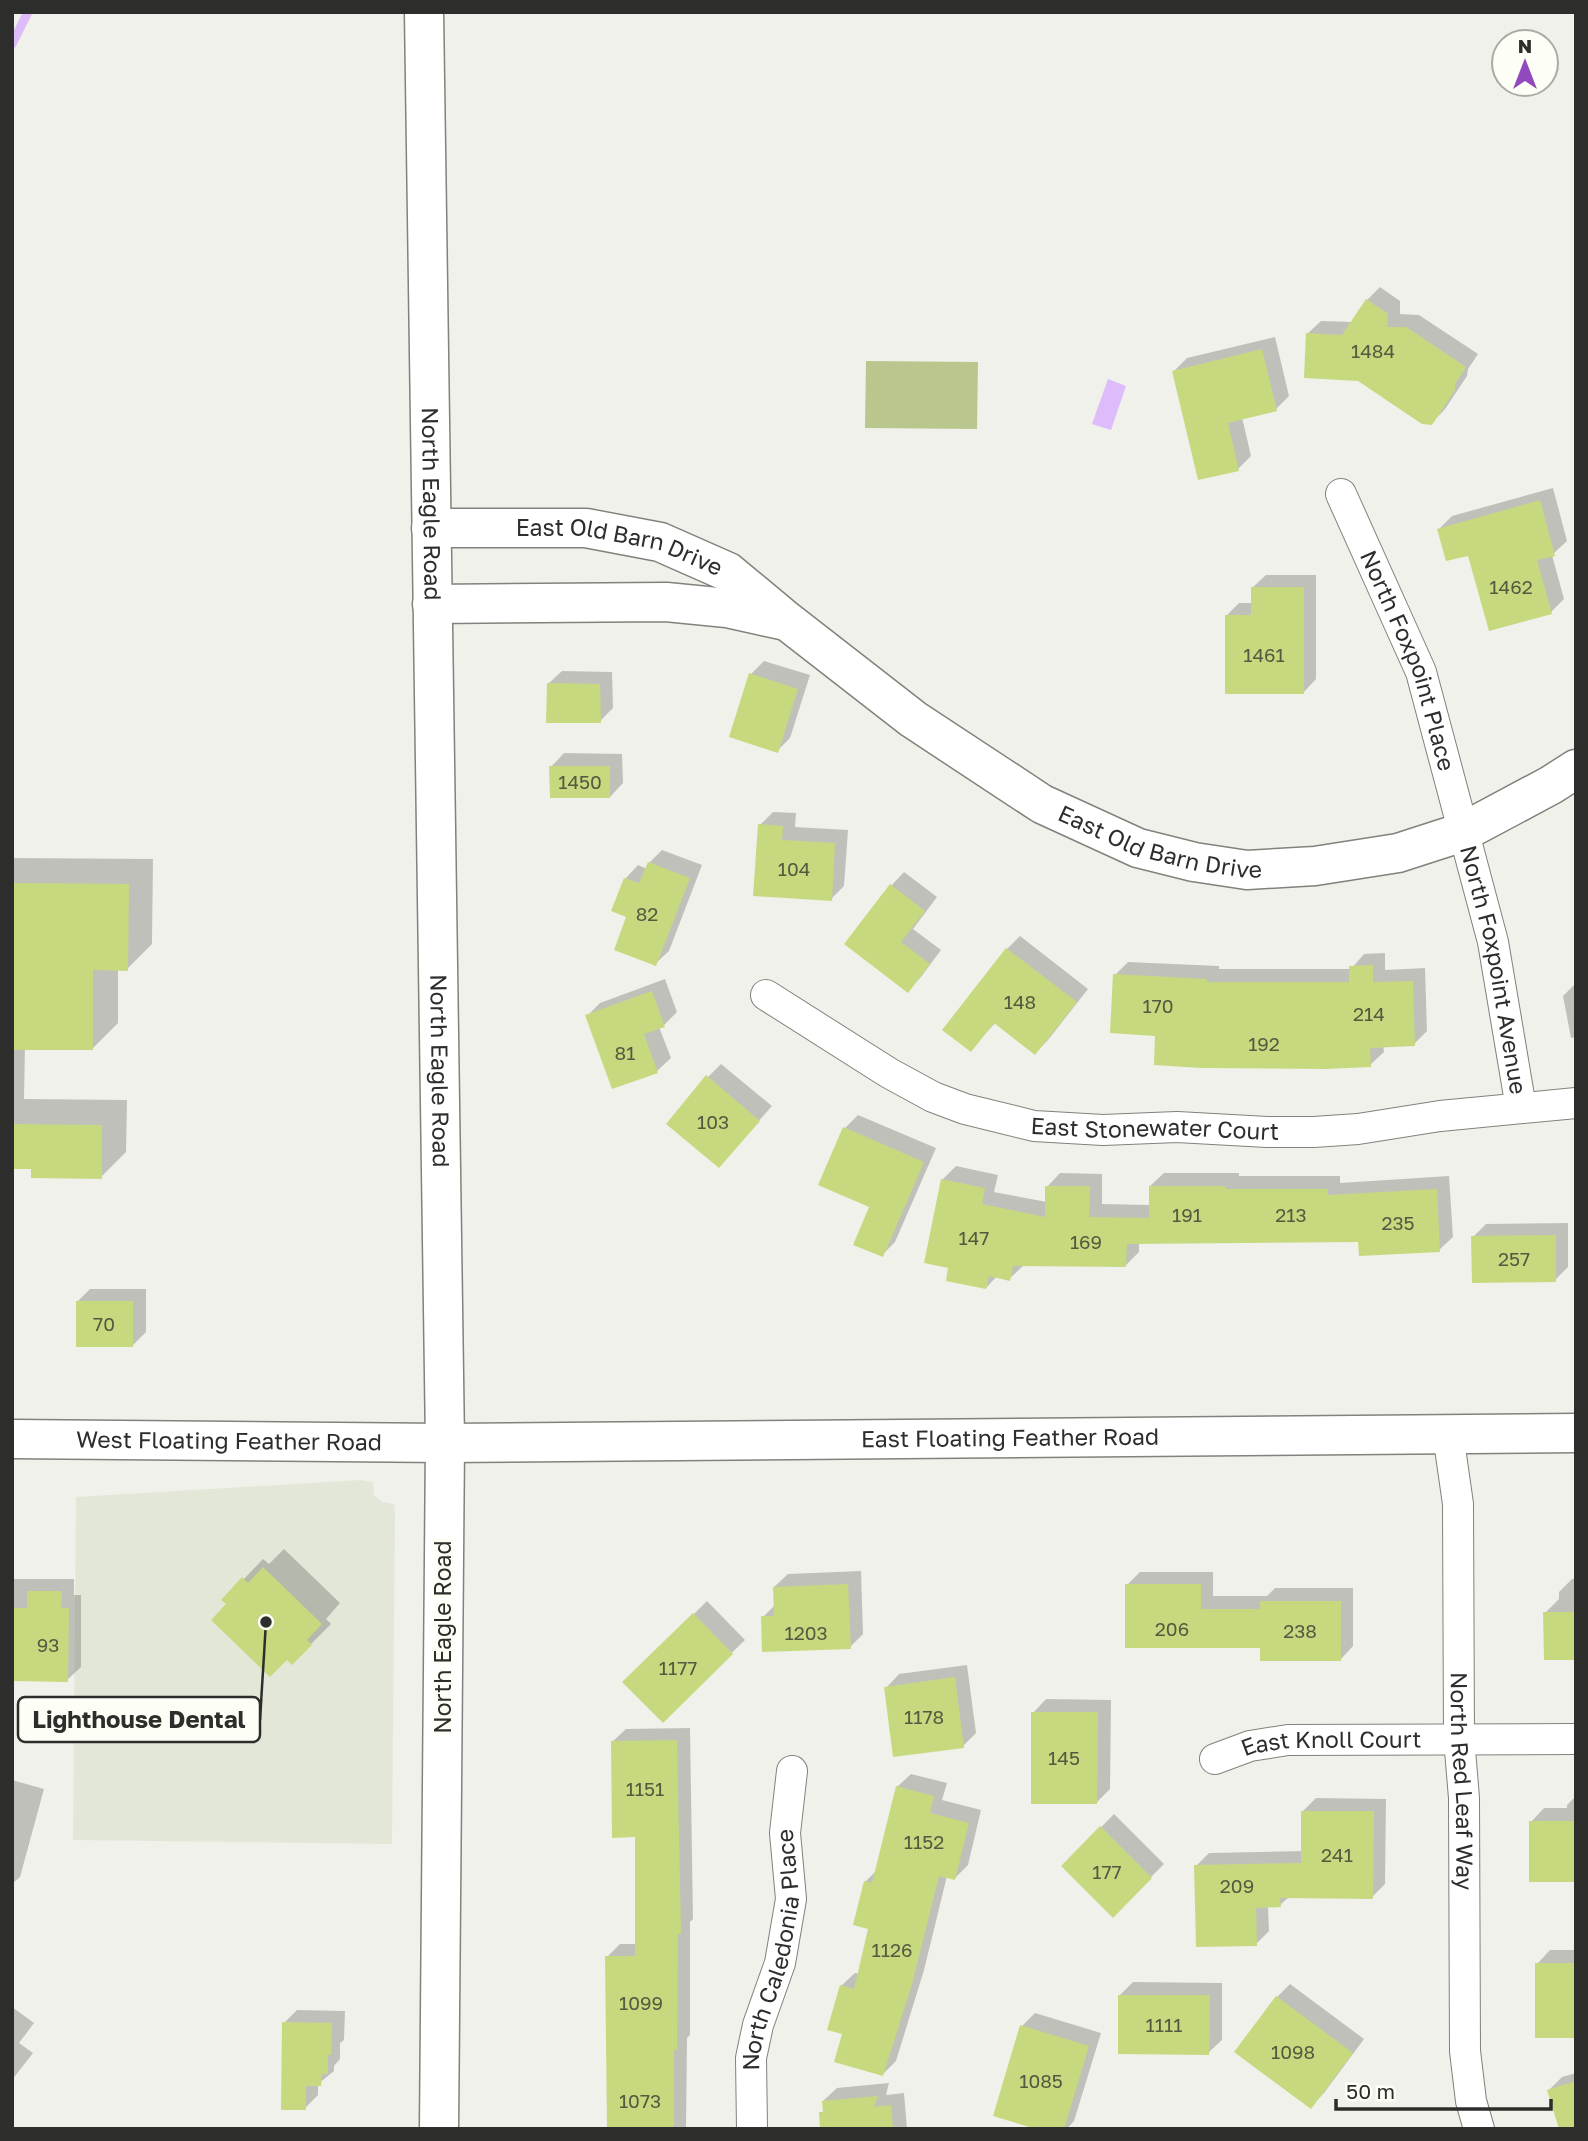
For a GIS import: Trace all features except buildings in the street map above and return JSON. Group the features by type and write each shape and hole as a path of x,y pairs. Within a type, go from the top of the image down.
{"main road":[{"name":"North Eagle Road","path":"424,12 445,1443 439,2129"},
{"name":"East Old Barn Drive","path":"431,528 586,528 660,542 728,572 786,621 913,719 1042,804 1138,848 1194,862 1247,870 1315,866 1398,853 1463,832 1576,769"},
{"name":"East Old Barn Drive","path":"432,604 666,602 727,608 786,621"},
{"name":"East Floating Feather Road","path":"445,1443 1576,1433"},
{"name":"West Floating Feather Road","path":"12,1440 445,1443"}],"street":[{"name":"North Foxpoint Place","path":"1341,494 1421,672 1463,832"},
{"name":"North Foxpoint Avenue","path":"1463,832 1493,942 1521,1108"},
{"name":"East Stonewater Court","path":"766,995 888,1073 933,1097 965,1109 1034,1126 1103,1130 1177,1127 1314,1132 1576,1103"},
{"name":"North Red Leaf Way","path":"1448,1434 1458,1504 1459,1738 1464,1798 1465,2051 1471,2101 1479,2129"},
{"name":"East Knoll Court","path":"1215,1759 1250,1746 1287,1740 1576,1738"},
{"name":"North Caledonia Place","path":"752,2129 751,2058 758,2025 780,1963 791,1899 785,1833 792,1771"}],"shaded area":[{"path":"1108,379 1126,386 1111,430 1092,424"},
{"path":"361,1480 373,1482 374,1495 382,1502 394,1504 395,1514 392,1844 73,1840 76,1497"}],"green space":[{"path":"866,361 978,362 977,429 865,428"}],"waterway":[{"path":"12,44 28,12"}],"place":[{"name":"Lighthouse Dental","path":"266,1622"}]}
